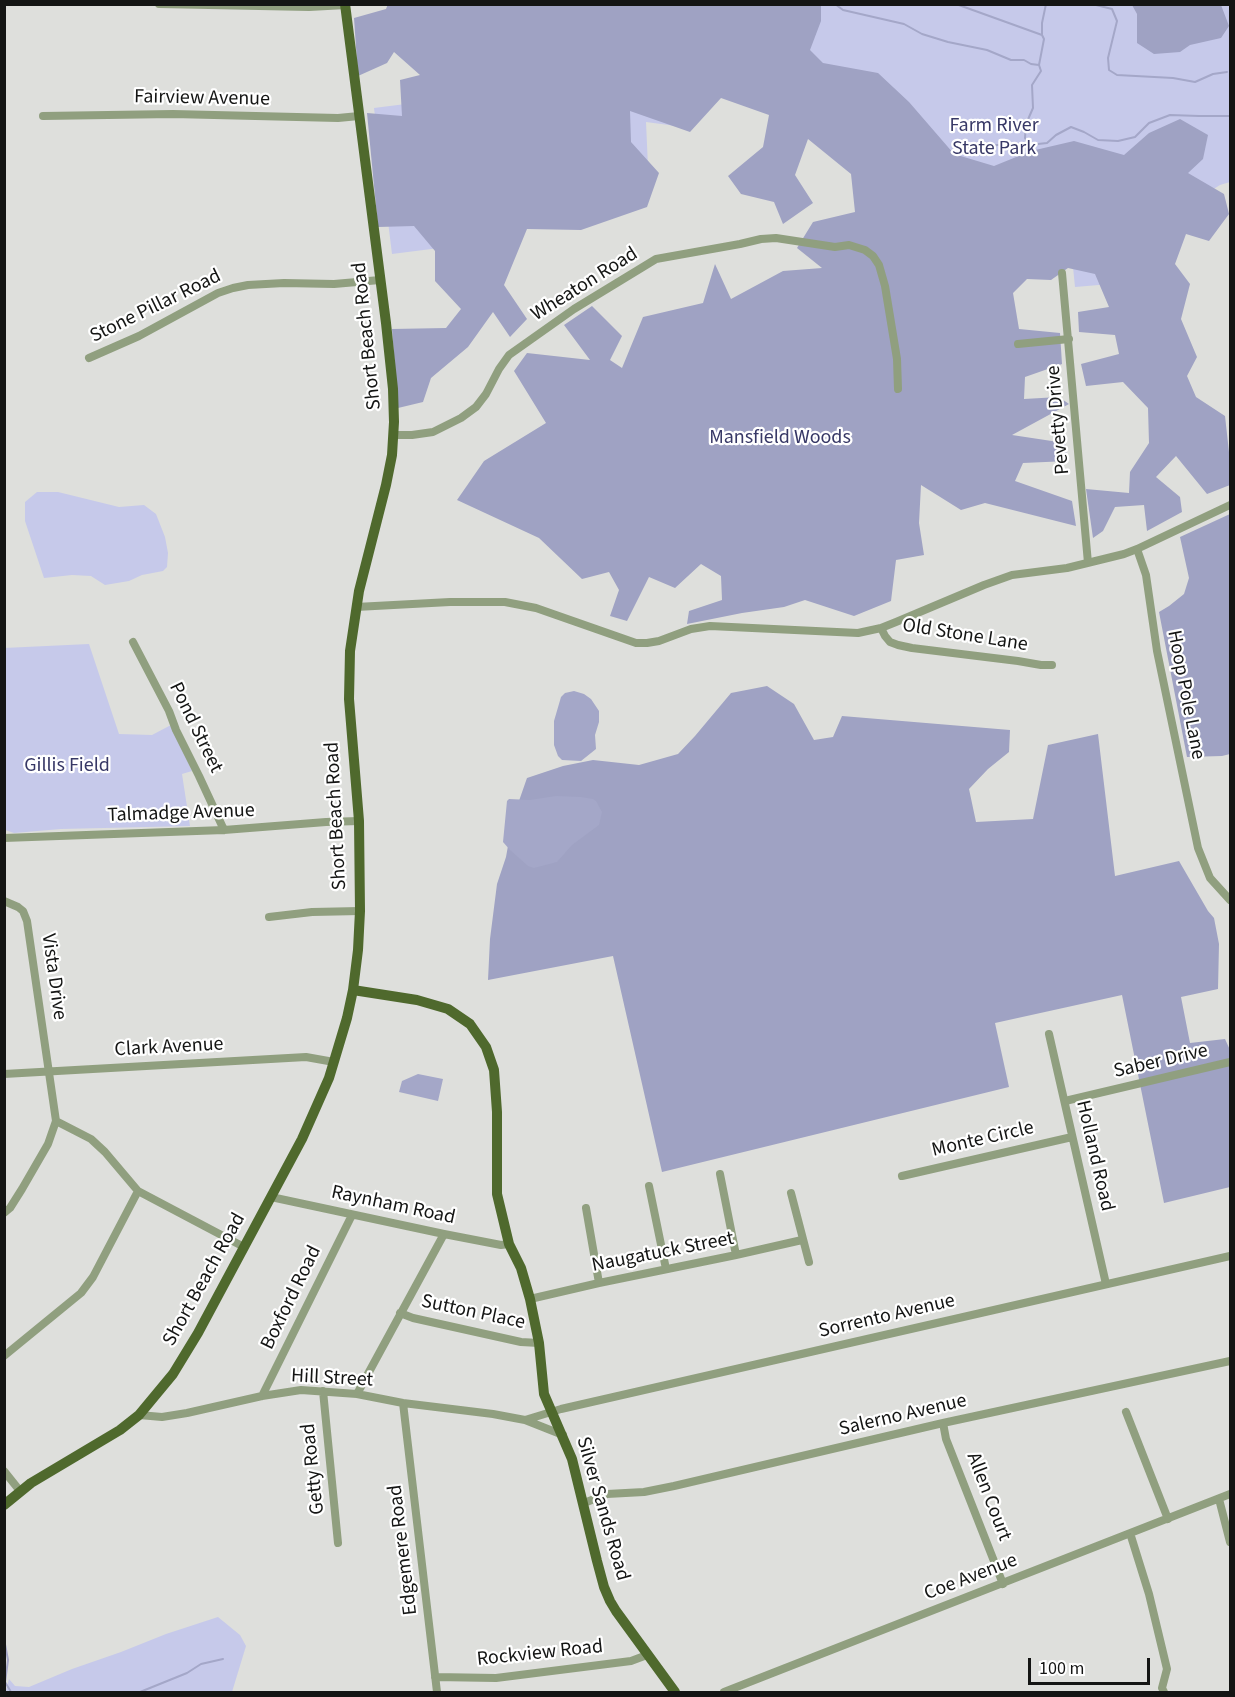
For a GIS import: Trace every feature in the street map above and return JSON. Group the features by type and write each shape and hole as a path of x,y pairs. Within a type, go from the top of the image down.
{"main road":[{"name":"Short Beach Road","path":"4,1505 41,1476 120,1430 139,1415 173,1374 198,1333 306,1131 334,1062 347,1018 358,950 360,911 359,821 349,699 350,651 356,607 386,485 394,435 393,389 346,5"},
{"name":"Silver Sands Road","path":"353,990 433,1003 448,1009 470,1024 481,1037 491,1058 494,1070 498,1132 496,1194 509,1244 521,1269 530,1299 539,1343 543,1387 572,1459 604,1587 616,1611 675,1692"}],"street":[{"path":"159,4 309,7 346,5"},
{"name":"Fairview Avenue","path":"43,116 154,114 338,118 359,116"},
{"name":"Wheaton Road","path":"394,435 433,432 461,418 476,407 486,394 509,355 574,309 656,259 761,238 776,238 835,247 849,245 865,250 873,256 879,265 885,286 897,359 898,389"},
{"name":"Pevetty Drive","path":"1062,273 1088,564"},
{"name":"Stone Pillar Road","path":"89,358 139,336 218,293 233,288 284,283 334,284 380,280"},
{"path":"1018,344 1069,339"},
{"path":"356,607 450,602 505,602 536,608 636,643 659,641 691,629 710,626 858,633 881,628 995,580 1028,572 1088,564 1137,549 1230,505"},
{"name":"Hoop Pole Lane","path":"1137,549 1146,575 1157,651 1198,848 1210,878 1230,900"},
{"name":"Old Stone Lane","path":"881,628 890,642 898,645 1052,665"},
{"name":"Pond Street","path":"133,642 169,711 224,830"},
{"name":"Talmadge Avenue","path":"4,838 224,830 359,821"},
{"name":"Vista Drive","path":"4,901 23,911 27,921 56,1121"},
{"path":"268,917 312,912 360,911"},
{"name":"Holland Road","path":"1050,1034 1106,1284"},
{"name":"Clark Avenue","path":"4,1074 306,1057 334,1062"},
{"name":"Saber Drive","path":"1065,1101 1230,1062"},
{"path":"4,1213 22,1190 43,1153 56,1121 91,1139 138,1191 244,1247"},
{"name":"Monte Circle","path":"902,1176 1072,1137"},
{"path":"720,1174 736,1255"},
{"path":"649,1186 666,1269"},
{"path":"4,1356 81,1293 93,1277 138,1191"},
{"path":"791,1193 808,1262"},
{"name":"Raynham Road","path":"271,1197 444,1234 501,1245 509,1244"},
{"path":"586,1208 599,1282"},
{"name":"Boxford Road","path":"262,1396 352,1215"},
{"path":"357,1394 444,1234"},
{"name":"Naugatuck Street","path":"530,1299 599,1282 802,1240"},
{"name":"Sorrento Avenue","path":"552,1412 1106,1284 1230,1259"},
{"name":"Sutton Place","path":"400,1313 521,1342 539,1343"},
{"name":"Salerno Avenue","path":"584,1503 607,1494 644,1492 674,1486 942,1423 1230,1361"},
{"name":"Hill Street","path":"139,1415 162,1417 262,1396 301,1390 323,1391 357,1394 403,1403 525,1420 563,1436"},
{"name":"Getty Road","path":"323,1391 338,1543"},
{"name":"Edgemere Road","path":"403,1403 437,1692"},
{"name":"Hill Street","path":"525,1420 552,1412"},
{"path":"1126,1412 1168,1519"},
{"name":"Allen Court","path":"942,1423 946,1439 1004,1584"},
{"path":"4,1472 20,1491"},
{"name":"Coe Avenue","path":"724,1692 1230,1494"},
{"path":"1219,1498 1230,1542"},
{"path":"1131,1533 1167,1669 1162,1688 1164,1692"},
{"name":"Rockview Road","path":"435,1677 496,1678 631,1661 647,1655"}],"green space":[{"name":"Mansfield Woods","path":"388,4 821,5 821,21 810,50 823,63 878,73 909,102 954,154 994,166 1031,151 1074,141 1124,155 1149,133 1180,119 1208,135 1203,159 1188,173 1224,194 1229,214 1209,241 1186,234 1175,264 1190,284 1181,319 1197,357 1187,376 1196,397 1225,416 1230,485 1207,494 1176,456 1156,477 1180,497 1182,512 1147,531 1144,505 1115,507 1103,531 1093,538 1086,489 1129,493 1130,472 1149,443 1148,408 1123,382 1086,386 1081,364 1119,354 1115,335 1079,332 1078,312 1109,307 1095,274 1068,268 1051,280 1027,279 1013,293 1019,329 1060,333 1062,364 1025,377 1024,399 1059,397 1069,404 1012,435 1065,443 1068,461 1023,463 1015,481 1072,501 1076,526 985,503 961,510 921,485 919,523 924,555 896,560 891,601 854,616 805,600 784,607 687,624 689,611 722,600 721,576 701,564 675,588 649,577 627,621 610,616 619,590 609,572 582,579 539,538 457,500 484,461 546,423 514,371 527,353 590,360 564,325 592,306 622,336 610,360 622,368 643,317 703,303 715,264 731,299 783,271 822,268 797,248 813,222 855,212 851,174 808,139 795,175 813,203 783,224 774,202 741,194 728,176 763,147 769,115 721,98 690,132 630,111 631,142 659,173 647,207 581,230 527,229 504,285 527,319 510,337 493,312 468,347 431,378 423,402 398,408 392,329 446,328 461,309 435,281 435,251 414,226 378,227 367,113 402,116 400,80 420,75 394,52 387,63 358,76 354,18 386,9"},
{"name":"Farm River State Park","path":"490,5 1230,5 1230,182 1204,195 1134,282 1075,287 1072,257 867,180 756,87 720,87 684,127 646,122 648,167 571,202 502,240 392,254 374,108 556,85"},
{"path":"1132,5 1221,5 1229,26 1221,38 1190,45 1180,52 1154,54 1137,43 1137,14"},
{"path":"37,492 58,492 119,507 144,505 156,514 165,537 168,553 167,567 163,571 142,575 129,581 105,585 91,576 72,575 44,578 25,521 25,502"},
{"path":"1230,514 1230,754 1187,757 1159,612 1184,594 1189,578 1180,537"},
{"name":"Gillis Field","path":"89,644 119,734 152,735 171,725 192,771 182,774 190,826 61,829 14,833 5,830 4,648"},
{"path":"767,686 794,704 814,740 833,737 842,716 1010,730 1009,752 969,789 976,822 1033,819 1048,745 1098,734 1115,876 1179,861 1214,918 1219,944 1218,989 1181,997 1190,1043 1225,1039 1230,1050 1230,1187 1164,1203 1122,995 995,1023 1009,1087 662,1172 613,956 488,980 490,939 497,884 506,857 513,818 527,778 563,766 593,760 639,765 678,754 731,693"},
{"path":"218,1617 240,1635 246,1646 232,1692 7,1692 6,1690 9,1679 15,1686 29,1687 166,1634"}],"shaded area":[{"path":"574,691 591,699 599,711 599,722 595,735 596,749 581,761 562,760 554,745 554,721 561,697 565,693"},
{"path":"556,796 581,797 596,801 602,812 599,825 572,845 557,862 534,868 528,866 503,842 507,801"},
{"path":"418,1074 443,1079 438,1101 399,1092 402,1081"}],"waterway":[{"path":"835,4 843,10 904,24 922,34 948,42 987,50 1011,60 1024,60 1039,65 1041,71 1032,85 1033,108 1026,124 1025,138 1029,145 1047,143 1071,127 1098,140 1118,141 1135,137 1149,123 1170,115 1229,116"},
{"path":"956,4 1042,35 1044,39 1039,65"},
{"path":"1042,34 1046,4"},
{"path":"1092,4 1112,9 1117,21 1108,58 1109,70 1117,75 1173,78 1195,82 1213,74 1227,72"},
{"path":"962,147 972,149 997,145 1029,145"},
{"path":"4,1639 8,1660 5,1682 11,1692"},
{"path":"140,1692 187,1673 201,1664 223,1659"}]}
